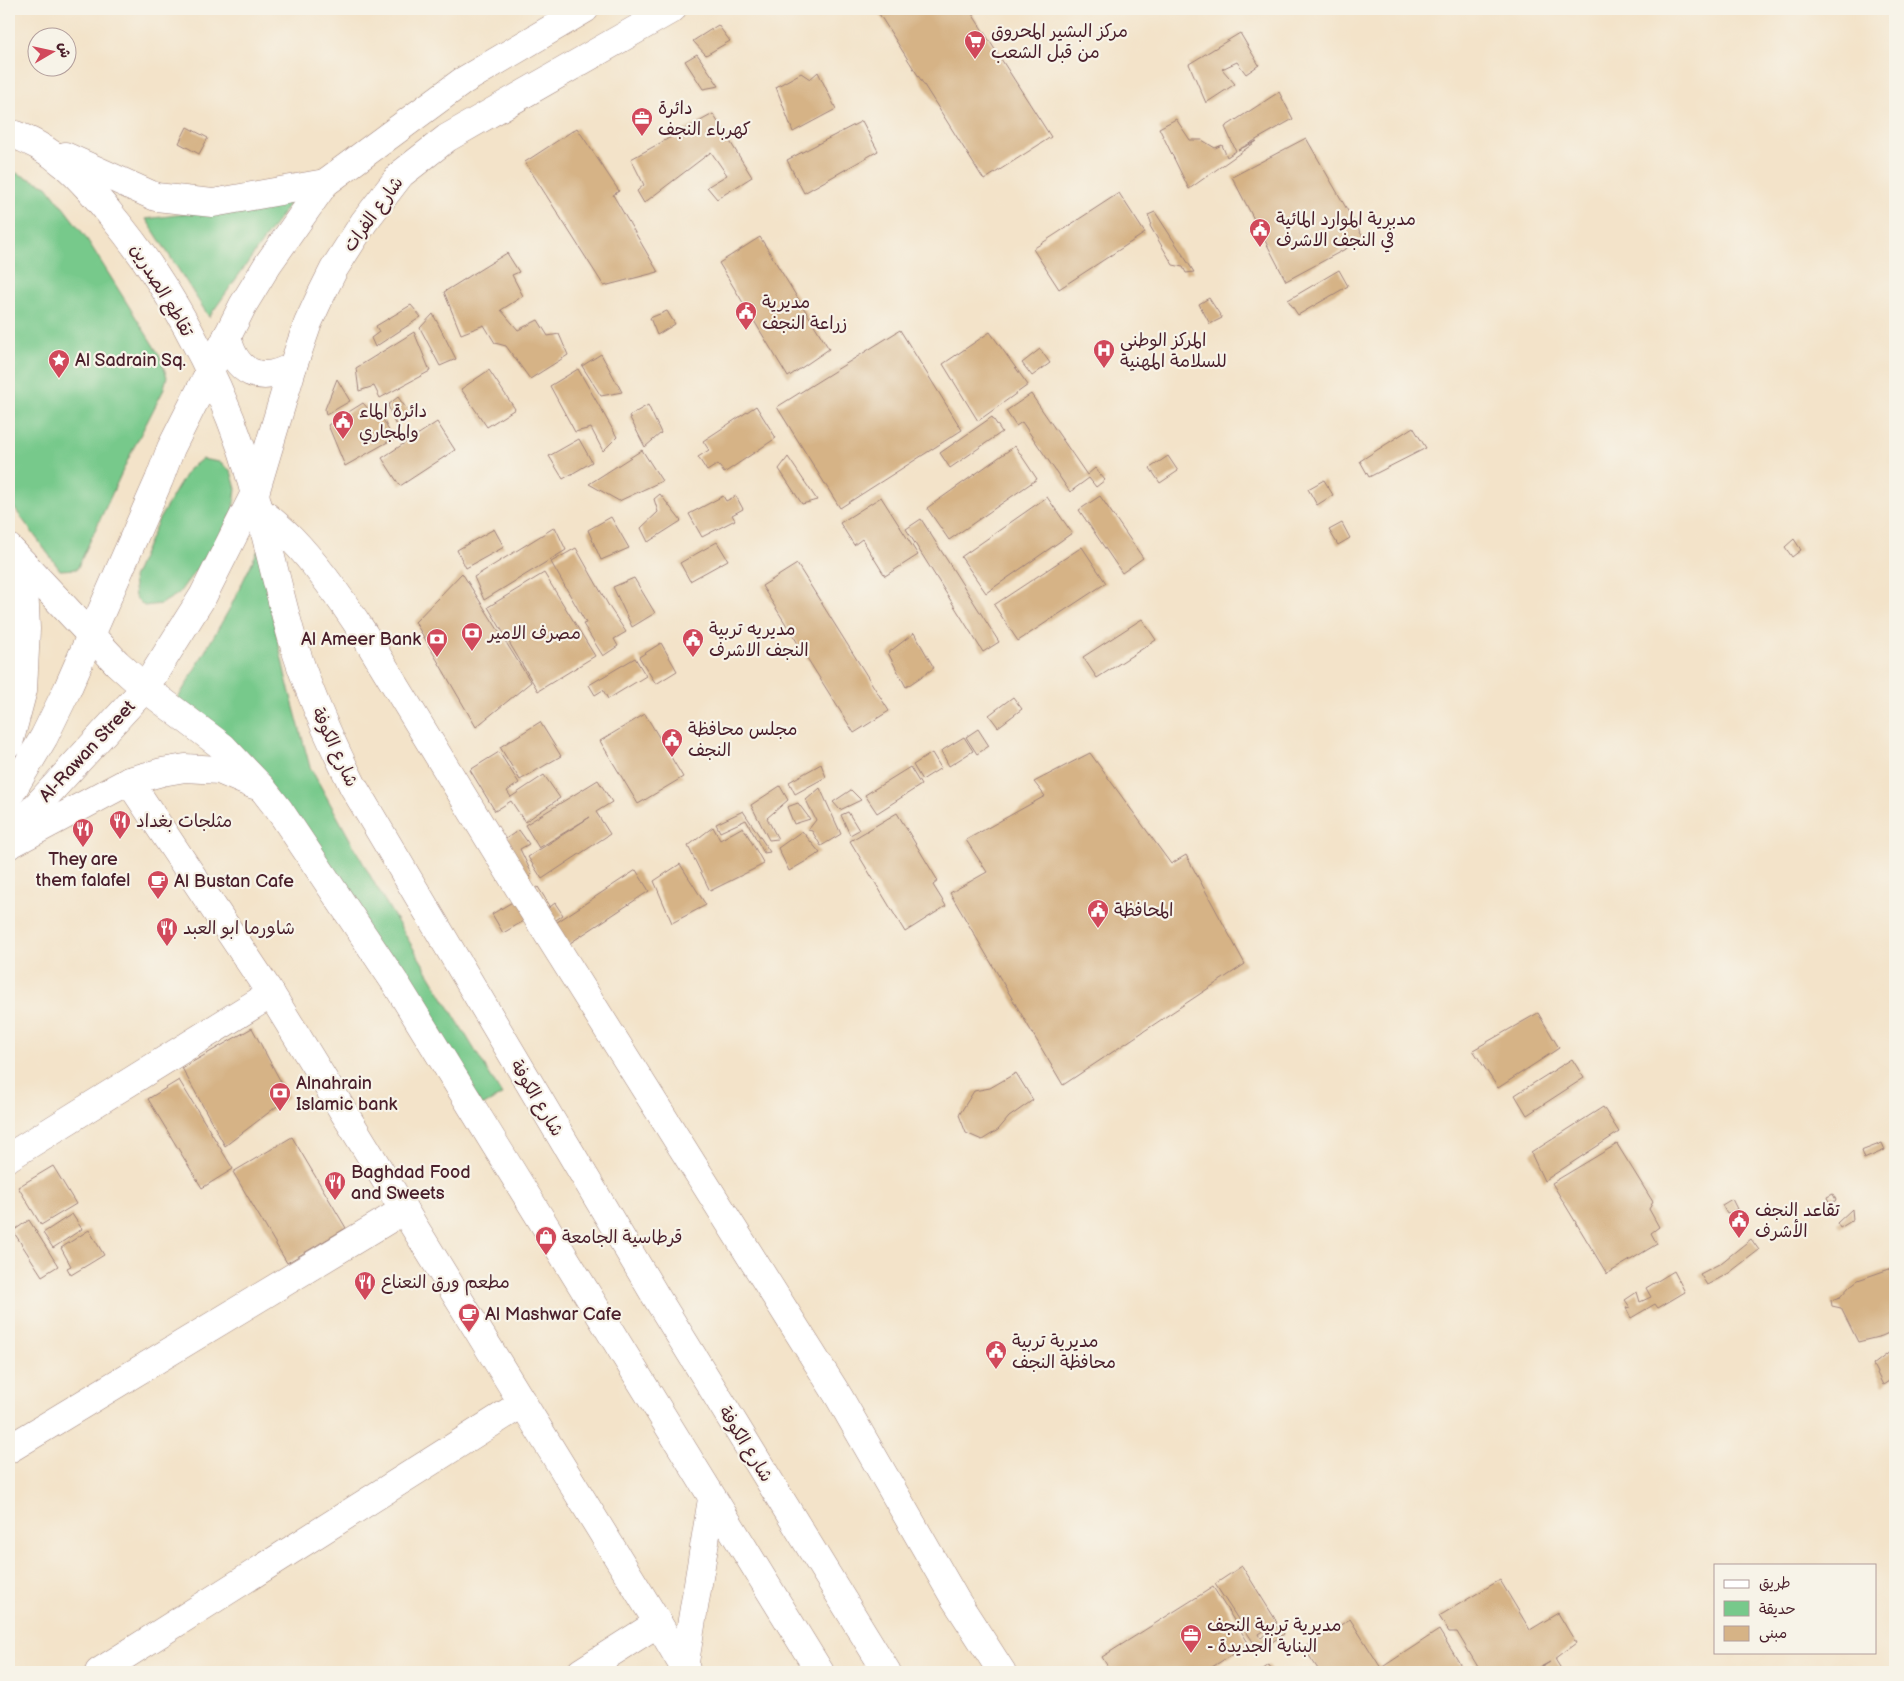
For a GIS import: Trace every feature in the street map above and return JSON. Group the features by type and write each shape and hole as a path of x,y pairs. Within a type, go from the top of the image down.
{"main road":[{"path":"209,374 243,305 268,264 325,183 463,81 585,9"},
{"name":"شارع الفرات","path":"257,501 293,366 308,323 334,269 364,222 401,174 447,138 672,9"},
{"name":"تقاطع الصدرين","path":"9,133 38,144 63,163 98,199 130,238 185,323 226,408 257,501"},
{"path":"38,144 156,197 213,203 325,183"},
{"path":"227,336 230,350 238,363 250,372 265,376 280,373 293,366"},
{"name":"Al-Rawan Street","path":"9,796 44,737 91,637 171,448 209,374"},
{"path":"257,501 317,568 342,600 364,634 522,893 839,1397 955,1599 1002,1672"},
{"name":"Al-Rawan Street","path":"9,836 145,688 203,596 257,501"},
{"name":"شارع الكوفة","path":"257,501 292,638 305,677 331,743 353,786 655,1295 886,1672"},
{"path":"12,552 91,637 145,688 223,747 262,788 280,811 398,987 820,1672"},
{"path":"9,742 23,690 26,629 12,552"},
{"path":"9,845 129,781 162,772 185,768 219,770 262,788"},
{"path":"129,781 271,994 686,1670"},
{"path":"9,1157 271,994"},
{"path":"9,1449 404,1210"},
{"path":"99,1672 523,1404"},
{"path":"686,1670 712,1498"},
{"path":"581,1672 658,1623"}],"green space":[{"path":"9,170 47,186 85,236 160,356 167,377 163,391 131,453 77,569 60,570 9,501"},
{"path":"292,200 209,317 146,219"},
{"path":"202,459 219,462 231,471 236,489 233,512 216,543 178,594 161,604 144,606 135,597 133,578 158,521 188,470"},
{"path":"258,550 286,678 310,767 377,888 502,1095 482,1106 269,798 177,700 230,608"}],"building":[{"path":"876,9 969,9 1051,137 984,180"},
{"path":"718,25 730,41 706,55 693,41"},
{"path":"1240,33 1259,65 1246,74 1237,62 1222,69 1235,84 1206,103 1189,64"},
{"path":"697,54 719,86 703,89 685,61"},
{"path":"818,72 836,109 793,132 776,87 801,73 810,79"},
{"path":"1279,92 1293,119 1238,150 1257,141 1189,189 1159,128 1176,119 1190,140 1202,140 1215,148 1222,145 1227,157 1236,151 1225,127"},
{"path":"713,114 752,177 717,199 707,187 727,175 711,152 644,203 637,191 644,185 631,159"},
{"path":"862,121 878,151 804,193 787,160"},
{"path":"187,127 208,138 199,154 179,143"},
{"path":"577,128 619,191 613,195 658,272 604,286 525,162"},
{"path":"1306,138 1364,239 1286,281 1232,177"},
{"path":"1119,193 1145,233 1059,289 1033,249"},
{"path":"1155,212 1194,272 1186,273 1183,267 1173,265 1150,226 1151,222 1148,215"},
{"path":"760,237 829,349 788,377 719,263"},
{"path":"507,253 519,272 512,275 523,296 501,310 518,330 538,320 548,336 559,334 568,355 530,379 506,346 495,343 484,325 461,334 444,292"},
{"path":"1339,270 1348,286 1298,315 1288,300"},
{"path":"1209,298 1222,318 1210,324 1199,304"},
{"path":"411,305 421,317 375,347 371,338 379,332 376,326"},
{"path":"667,311 675,324 657,335 650,318"},
{"path":"433,314 456,359 440,366 420,328"},
{"path":"900,330 962,430 840,508 777,407"},
{"path":"414,332 430,371 380,398 374,386 359,391 356,368"},
{"path":"990,332 1028,385 978,421 943,364"},
{"path":"1040,349 1050,363 1032,376 1022,363"},
{"path":"601,354 622,392 601,396 582,366"},
{"path":"578,369 617,437 603,451 591,428 575,432 550,386"},
{"path":"489,370 515,409 487,427 461,389"},
{"path":"337,379 350,401 326,415 325,409"},
{"path":"1031,394 1087,475 1095,468 1105,480 1096,487 1089,478 1070,492 1022,422 1016,426 1006,411"},
{"path":"398,397 411,415 395,424 388,405"},
{"path":"363,403 374,415 379,411 393,439 345,466 328,425"},
{"path":"648,405 661,433 645,447 629,416"},
{"path":"756,406 776,438 724,473 718,464 707,471 698,457 709,450 703,441"},
{"path":"992,417 1002,432 950,468 940,453"},
{"path":"437,422 455,450 400,486 382,458"},
{"path":"1413,427 1426,448 1369,477 1360,461"},
{"path":"579,439 592,462 563,479 549,456"},
{"path":"1015,446 1037,479 949,540 927,508"},
{"path":"642,450 662,481 619,501 589,484"},
{"path":"1168,456 1178,471 1160,483 1150,468"},
{"path":"788,457 817,500 802,504 779,469"},
{"path":"1324,480 1333,495 1317,505 1308,489"},
{"path":"660,494 681,521 648,542 641,528 658,512 654,499"},
{"path":"723,496 726,501 736,496 743,509 732,515 735,520 702,537 689,514"},
{"path":"1100,496 1143,558 1122,573 1079,510"},
{"path":"881,497 918,555 885,576 862,539 854,545 840,523"},
{"path":"1047,497 1072,533 986,593 961,557"},
{"path":"611,517 629,548 601,560 588,530"},
{"path":"921,519 999,642 983,652 906,529"},
{"path":"1342,523 1350,538 1338,545 1329,530"},
{"path":"555,527 566,550 484,600 474,577"},
{"path":"494,529 504,547 466,568 457,550"},
{"path":"1794,539 1801,550 1792,557 1785,547"},
{"path":"717,542 728,560 690,581 680,563"},
{"path":"1082,547 1106,583 1018,641 994,605"},
{"path":"576,548 626,632 614,639 618,646 603,656 583,624 586,623 551,562"},
{"path":"797,564 889,711 854,733 762,586"},
{"name":"مصرف الامير","path":"462,573 531,682 476,727 415,622"},
{"path":"544,573 595,656 538,691 488,607"},
{"path":"634,578 655,613 632,627 613,587"},
{"path":"1142,619 1156,640 1097,678 1083,657"},
{"path":"914,633 934,668 906,687 888,653"},
{"path":"661,643 677,671 656,684 639,657"},
{"path":"635,658 646,676 608,699 603,690 595,695 589,685"},
{"path":"1013,697 1022,709 998,727 989,715"},
{"path":"645,714 683,777 638,804 600,741"},
{"path":"540,722 561,756 520,780 500,747"},
{"path":"978,729 989,746 977,754 966,737"},
{"path":"964,737 973,751 949,766 941,751"},
{"path":"499,752 519,783 507,791 511,797 544,775 560,798 525,822 511,801 495,811 470,770"},
{"path":"932,753 941,768 922,780 913,765"},
{"name":"المحافظة","path":"1090,753 1171,864 1186,855 1245,964 1063,1085 950,893 987,872 966,840 1045,796 1034,782"},
{"path":"821,764 826,777 795,794 789,782"},
{"path":"910,767 921,785 877,813 865,795"},
{"path":"598,780 612,802 596,812 610,834 542,879 528,857 590,817 539,848 525,825"},
{"path":"780,786 788,800 767,818 778,839 769,840 751,805"},
{"path":"820,788 841,834 821,846 812,831 808,830 816,820 806,800"},
{"path":"851,790 861,800 840,810 833,802"},
{"path":"798,803 810,819 794,824 787,807"},
{"path":"743,811 770,852 764,853 746,820 720,832 716,824"},
{"path":"848,812 859,830 850,835 841,815"},
{"path":"897,813 938,881 933,885 946,906 905,932 850,841"},
{"path":"713,827 720,840 743,827 764,864 710,891 688,846"},
{"path":"519,830 529,844 520,849 532,874 522,884 501,842"},
{"path":"802,831 820,853 789,871 778,848"},
{"path":"680,864 706,905 672,923 654,881"},
{"path":"636,870 649,891 561,949 548,928"},
{"path":"538,887 550,906 503,933 492,914"},
{"path":"555,903 563,915 549,925 541,914"},
{"path":"1538,1013 1559,1048 1498,1088 1473,1050"},
{"path":"252,1028 289,1097 225,1146 182,1068"},
{"path":"1572,1059 1584,1078 1527,1115 1515,1095"},
{"path":"1016,1073 1033,1100 1009,1117 998,1130 982,1140 966,1133 959,1115 974,1091 990,1088"},
{"path":"179,1080 233,1169 202,1188 148,1099"},
{"path":"1603,1107 1619,1132 1544,1181 1531,1153"},
{"path":"292,1137 346,1228 287,1263 233,1172"},
{"path":"1882,1143 1885,1150 1864,1159 1861,1151"},
{"path":"1617,1144 1653,1202 1649,1209 1659,1227 1651,1233 1657,1244 1607,1274 1552,1183"},
{"path":"53,1166 76,1204 41,1225 18,1187"},
{"path":"1833,1194 1836,1200 1830,1205 1827,1197"},
{"path":"1732,1199 1737,1209 1727,1214 1722,1205"},
{"path":"1852,1209 1853,1220 1840,1228 1837,1223"},
{"path":"72,1214 82,1229 53,1248 43,1233"},
{"path":"29,1220 58,1266 42,1276 13,1231"},
{"path":"89,1230 104,1255 71,1275 67,1268 71,1266 61,1248"},
{"path":"1751,1239 1759,1250 1729,1273 1707,1285 1700,1274 1721,1263"},
{"path":"1895,1267 1895,1330 1882,1336 1858,1342 1841,1308 1832,1306 1831,1300 1840,1297 1858,1280"},
{"path":"1674,1271 1685,1292 1658,1308 1655,1304 1631,1318 1626,1308 1630,1307 1625,1300 1637,1292 1640,1302 1651,1297 1646,1288"},
{"path":"1895,1348 1895,1377 1883,1385 1873,1365"},
{"path":"1242,1566 1277,1622 1259,1634 1261,1638 1279,1625 1284,1634 1259,1651 1215,1584"},
{"path":"1500,1580 1530,1630 1558,1613 1576,1643 1555,1659 1563,1672 1534,1672 1550,1662 1531,1672 1481,1672 1457,1632 1449,1632 1439,1616"},
{"path":"1213,1587 1249,1644 1204,1672 1111,1672 1102,1657"},
{"path":"1350,1619 1381,1668 1439,1630 1465,1672 1320,1672 1304,1648"},
{"path":"1269,1665 1273,1672 1259,1672"}],"place":[{"name":"مركز البشير المحروق من قبل الشعب","path":"975,60"},
{"name":"دائرة كهرباء النجف","path":"642,137"},
{"name":"مديرية الموارد المائية في النجف الاشرف","path":"1260,248"},
{"name":"مديرية زراعة النجف","path":"746,331"},
{"name":"المركز الوطني للسلامة المهنية","path":"1104,369"},
{"name":"Al Sadrain Sq.","path":"59,379"},
{"name":"دائرة الماء والمجاري","path":"343,440"},
{"name":"مصرف الامير","path":"472,652"},
{"name":"Al Ameer Bank","path":"437,658"},
{"name":"مديريه تربية النجف الاشرف","path":"693,658"},
{"name":"مجلس محافظة النجف","path":"672,758"},
{"name":"مثلجات بغداد","path":"120,840"},
{"name":"They are them falafel","path":"83,848"},
{"name":"Al Bustan Cafe","path":"158,900"},
{"name":"المحافظة","path":"1098,929"},
{"name":"شاورما ابو العبد","path":"167,947"},
{"name":"Alnahrain Islamic bank","path":"280,1112"},
{"name":"Baghdad Food and Sweets","path":"335,1201"},
{"name":"تقاعد النجف الأشرف","path":"1739,1239"},
{"name":"قرطاسية الجامعة","path":"546,1256"},
{"name":"مطعم ورق النعناع","path":"365,1301"},
{"name":"Al Mashwar Cafe","path":"469,1333"},
{"name":"مديرية تربية محافظة النجف","path":"996,1370"},
{"name":"مديرية تربية النجف - البناية الجديدة","path":"1191,1654"}]}
